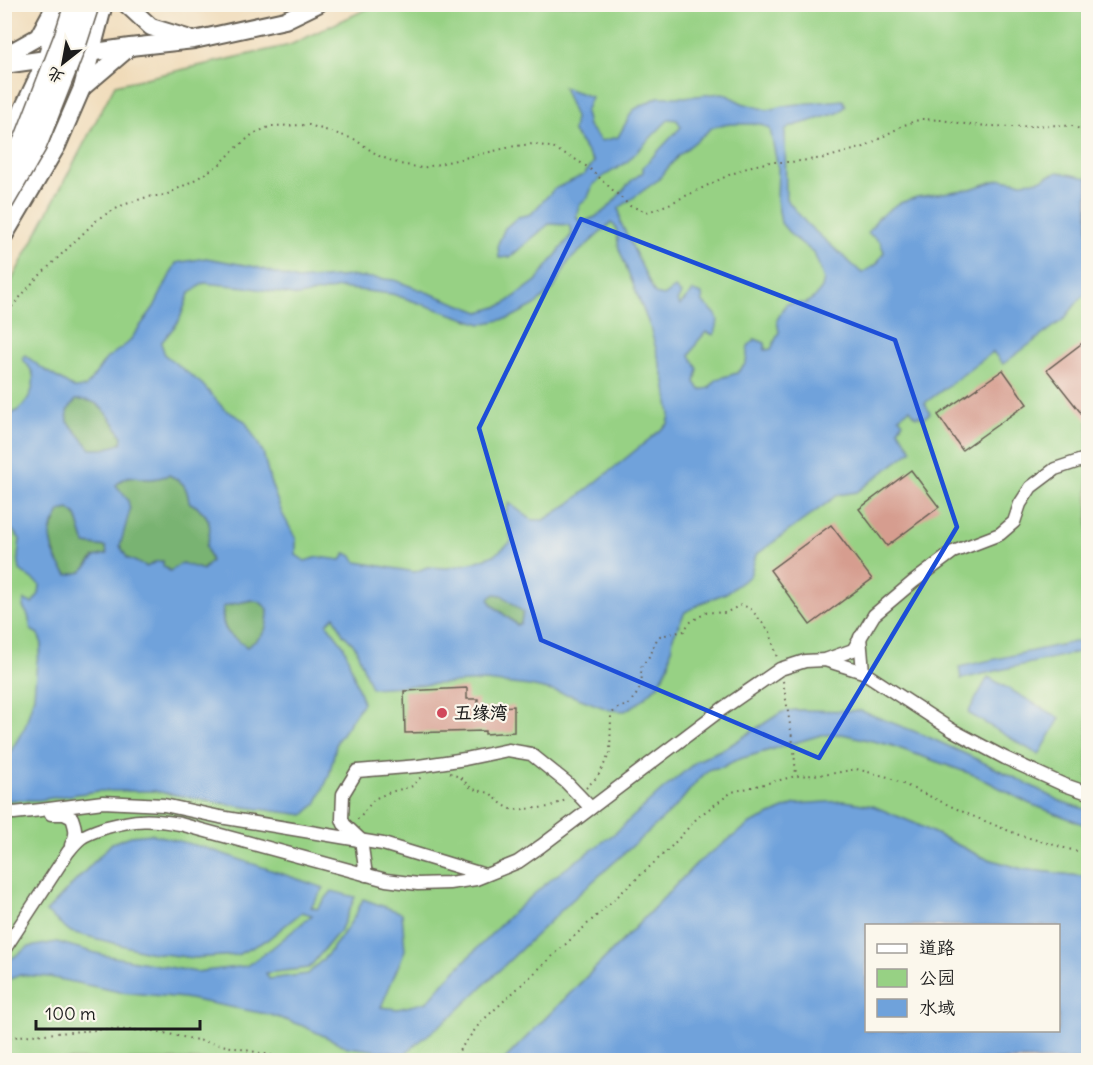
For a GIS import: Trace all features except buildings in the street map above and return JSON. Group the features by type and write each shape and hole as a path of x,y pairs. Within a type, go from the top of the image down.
{"highway":[{"path":"4,173 24,139 74,4"},
{"path":"4,204 37,146 76,47 90,4"}],"main road":[{"path":"4,56 38,37 58,4"},
{"path":"4,149 46,60 58,4"},
{"path":"4,236 57,146 82,88 104,4"},
{"path":"126,4 151,27 194,40"},
{"path":"4,65 194,40 285,20 318,4"},
{"path":"82,88 130,47"}],"street":[{"path":"68,852 81,838 95,831 139,820 158,821 180,824 386,880 418,884 476,879 518,862 722,709 780,669 805,661 825,660 853,650 874,615 913,582 953,552 999,534 1007,528 1014,522 1020,504 1031,487 1055,469 1089,459"},
{"path":"860,636 863,672"},
{"path":"825,660 863,672 952,730 1005,758 1062,784 1089,793"},
{"path":"366,875 361,840 344,824 342,819 343,794 357,771 419,766 508,750 531,754 566,782 591,808"},
{"path":"4,812 14,813 103,802 164,805 220,817 383,844 485,875"},
{"path":"4,812 23,816 64,814 72,818 76,828 76,836 68,852 4,950"}],"path":[{"path":"4,316 34,281 99,218 123,205 147,197 166,195 198,178 220,164 253,134 271,126 309,125 354,139 389,160 422,168 515,146 533,144 550,147 589,168 630,206 648,212 752,166 770,162 825,158 864,147 904,125 921,119 1013,128 1072,126 1089,132"},
{"path":"441,773 452,773 472,789 490,793 503,805 513,810 549,807 578,795 598,776 610,753 611,716 615,709 628,705 636,695 642,684 641,667 660,636 684,631 689,622 707,612 725,613 741,605 750,608 770,632 786,699 796,776"},
{"path":"452,1060 480,1023 670,848 698,817 732,792 796,776 830,774 856,769 888,777 1019,835 1089,853"},
{"path":"342,819 359,819 374,799 413,786 424,776"},
{"path":"4,1040 19,1036 108,1029 154,1031 294,1060"}],"highlighted area":[{"path":"581,219 895,340 957,527 819,758 541,640 479,428"}],"green space":[{"path":"375,5 1088,5 1088,877 1022,869 982,857 914,823 697,863 504,1060 5,1060 5,293 115,85 290,45"},
{"path":"76,400 90,401 103,410 120,433 121,444 104,449 91,449 68,422 67,411"},
{"path":"169,475 184,485 189,502 202,511 208,520 210,532 206,547 211,561 202,570 196,567 170,571 163,566 163,561 155,562 147,567 127,558 120,546 129,510 116,485 121,480 132,476 151,479"},
{"path":"69,509 76,515 85,544 106,547 107,554 94,557 82,572 68,575 60,567 50,533 60,511"},
{"path":"495,594 502,595 523,612 521,623 518,625 491,604 489,598"},
{"path":"251,600 260,602 268,609 268,616 264,632 247,647 227,631 223,621 223,607"}],"water":[{"path":"563,87 591,97 585,112 588,126 601,141 618,137 633,110 658,97 723,93 742,103 767,110 789,105 843,100 846,106 838,113 790,127 785,131 786,199 807,224 862,273 877,264 884,252 880,242 868,233 878,218 897,204 917,197 970,189 1001,179 1019,182 1037,181 1058,172 1088,178 1088,292 1064,319 1003,364 993,352 925,403 930,413 923,419 919,415 916,417 910,409 899,417 903,422 898,429 912,450 857,492 838,495 756,555 750,576 726,593 685,612 673,637 669,664 659,684 640,702 625,711 610,710 570,695 530,686 485,681 371,688 355,646 343,634 334,616 327,624 344,646 363,703 337,741 329,776 316,804 304,815 154,791 98,791 39,800 5,800 5,761 25,727 34,696 37,661 42,644 38,634 31,630 28,615 23,607 24,600 32,603 39,594 40,585 20,570 18,556 20,539 5,522 5,416 22,406 30,395 33,382 33,375 22,358 25,355 74,388 86,387 106,359 128,343 154,307 176,263 206,258 256,267 297,280 351,276 394,280 480,312 503,305 536,281 572,234 569,225 549,224 510,257 499,258 498,244 505,228 518,217 531,214 554,189 584,175 594,162 573,132 575,117","holes":["669,119 677,120 681,127 643,167 643,172 632,180 608,208 581,223 576,216 580,204 588,197 593,185 626,163","730,124 761,124 770,129 778,168 777,199 781,223 791,235 814,253 824,279 822,288 806,303 786,304 777,320 779,332 771,349 765,350 765,343 755,339 748,346 746,363 737,373 717,379 709,388 700,390 695,382 698,369 690,355 706,332 714,335 718,324 717,316 703,303 702,294 693,291 680,305 677,301 681,294 675,288 664,296 655,294 621,223 619,208 658,180 678,156 713,127","611,223 616,227 619,249 650,327 665,382 670,415 668,424 569,504 544,520 532,520 509,503 505,514 510,528 511,542 494,555 448,568 427,567 415,572 357,562 346,553 341,560 318,557 305,561 296,555 296,539 282,513 270,481 263,452 245,421 224,409 202,384 165,355 161,343 179,321 189,294 204,283 298,296 340,288 392,294 481,324 510,318 535,305 554,288 569,261","76,400 93,402 103,409 114,423 122,437 121,444 104,449 91,449 68,422 67,411","169,475 181,482 187,492 189,502 206,515 210,526 206,547 211,561 203,570 182,563 170,571 163,566 163,561 155,562 147,567 127,558 120,546 130,510 128,500 116,485 121,480 132,476 143,479","69,509 76,515 85,544 106,547 107,554 95,557 82,572 68,575 53,551 50,539 51,528 60,511","495,594 502,595 523,612 521,623 517,625 491,604 489,598","251,600 260,602 268,609 264,632 247,647 235,639 224,627 223,607"]},
{"path":"1088,639 1088,650 961,679 959,667"},
{"path":"988,677 1060,718 1039,755 968,713"},
{"path":"795,710 861,711 924,735 1062,802 1088,810 1088,826 1028,803 977,776 890,745 842,734 821,735 736,760 723,767 710,769 668,814 570,902 454,1014 404,1054 347,1047 303,1026 271,1015 184,998 120,992 49,977 20,975 5,981 8,961 29,947 57,942 103,955 196,972 246,966 312,915 302,912 267,940 237,955 194,958 148,952 71,932 46,912 112,843 131,836 152,834 206,848 324,888 311,907 317,909 332,891 355,897 341,929 309,968 266,973 269,979 308,974 341,937 363,899 402,913 405,950 381,1007 398,1009 427,1002 508,917 550,880 615,833 697,761 729,746 782,712"},
{"path":"845,801 873,806 914,823 982,857 1022,869 1088,877 1088,1060 504,1060 697,863 750,824 795,804"}],"place":[{"name":"五缘湾","path":"442,713"}]}
